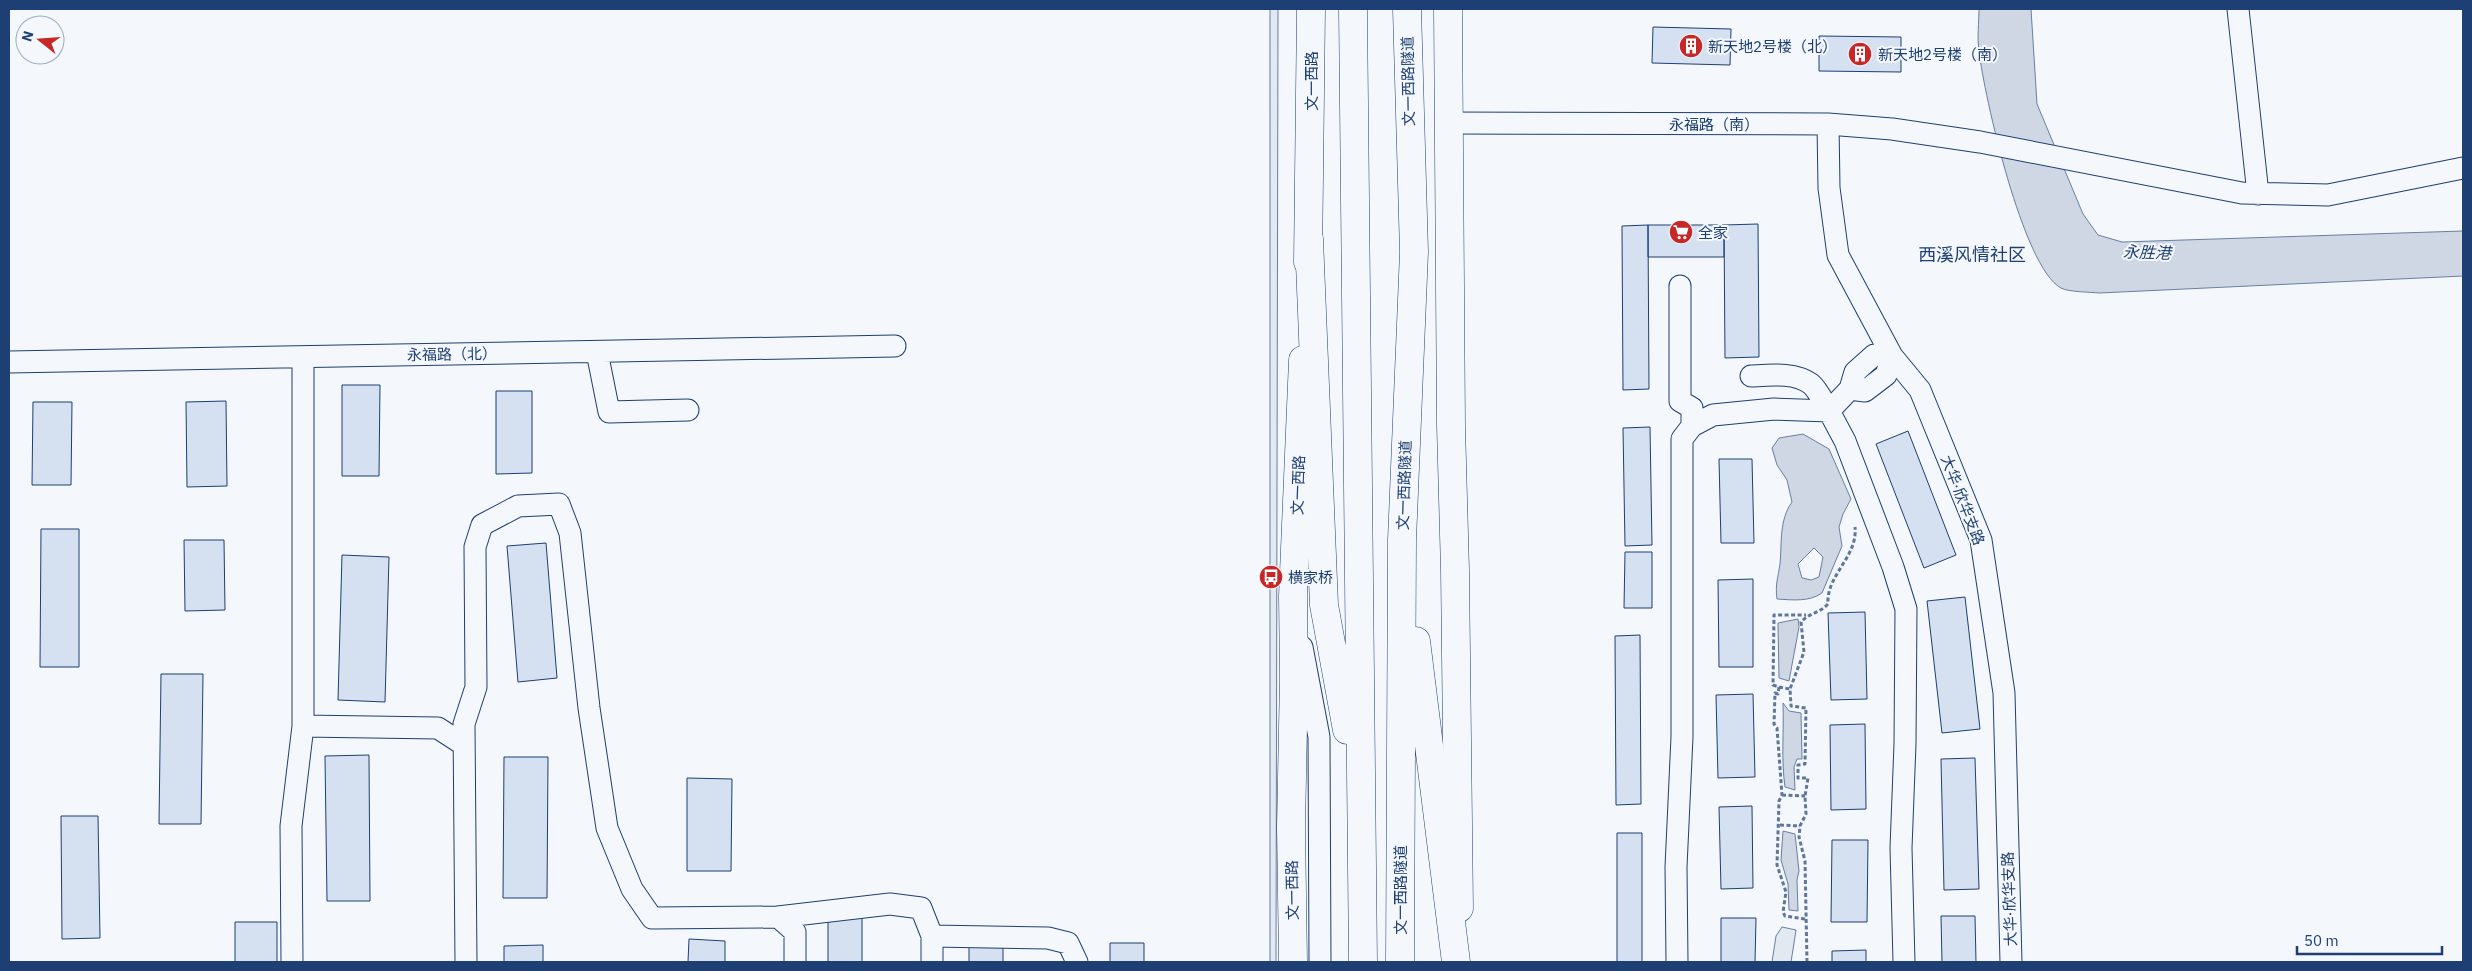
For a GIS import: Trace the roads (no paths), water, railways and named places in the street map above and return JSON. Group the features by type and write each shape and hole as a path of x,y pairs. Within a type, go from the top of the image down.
{"main road":[{"name":"文一西路","path":"1293,962 1291,826 1294,678 1293,596 1309,239 1311,9"},
{"path":"1353,9 1363,962"},
{"name":"文一西路隧道","path":"1400,962 1402,540 1414,252 1407,9"},
{"path":"1448,9 1447,123 1458,962"},
{"path":"1309,239 1324,605 1360,798"},
{"path":"1402,540 1458,962"}],"street":[{"path":"2238,9 2258,194"},
{"name":"永福路（南）","path":"1447,123 1828,124 1892,129 1980,142 2242,194 2328,195 2463,168"},
{"name":"大华·欣华支路","path":"1828,124 1829,188 1838,255 1892,356 1920,390 1981,540 2004,693 2011,962"},
{"path":"1680,286 1680,401 1692,408 1692,426"},
{"name":"永福路（北）","path":"9,362 895,346"},
{"path":"597,352 609,412 688,410"},
{"path":"1677,962 1676,867 1682,737 1680,465 1682,439 1692,426 1713,415 1774,409 1829,411 1850,390 1855,372 1874,355 1892,356"},
{"path":"292,962 291,826 303,726 303,357"},
{"path":"1751,376 1776,375 1798,378 1812,385 1846,440 1906,609 1905,744 1900,848 1904,962"},
{"path":"466,962 464,724 476,687 475,546 482,525 518,506 558,504 570,533 589,708 607,828 632,889 652,918 778,917 890,904 921,908 932,936 932,962"},
{"path":"1293,596 1319,737 1320,962"},
{"path":"303,726 438,728 464,745"},
{"path":"778,917 794,932 794,962"},
{"path":"932,936 1048,938 1068,943 1077,962"}],"water":[{"name":"永胜港","path":"1979,9 2031,9 2037,104 2083,214 2098,235 2122,242 2463,231 2463,276 2099,293 2061,288 2047,274 2033,249 2008,178 1997,140 1982,73 1978,46"},
{"path":"1803,434 1829,449 1851,499 1839,527 1842,546 1822,593 1812,598 1795,600 1777,599 1783,524 1792,502 1787,480 1777,465 1772,448 1779,438","holes":["1814,548 1823,557 1819,577 1811,580 1802,578 1798,564"]},
{"path":"1798,619 1799,627 1789,681 1779,678 1778,623"},
{"path":"1783,703 1789,711 1801,713 1802,759 1797,759 1794,767 1795,790 1785,787"},
{"path":"1783,831 1795,834 1799,871 1797,880 1798,911 1789,910 1788,884 1781,860"}],"place":[{"name":"新天地2号楼（北）","path":"1691,46"},
{"name":"新天地2号楼（南）","path":"1860,54"},
{"name":"全家","path":"1681,232"},
{"name":"横家桥","path":"1271,577"}],"district":[{"name":"西溪风情社区","path":"1972,254"}]}
